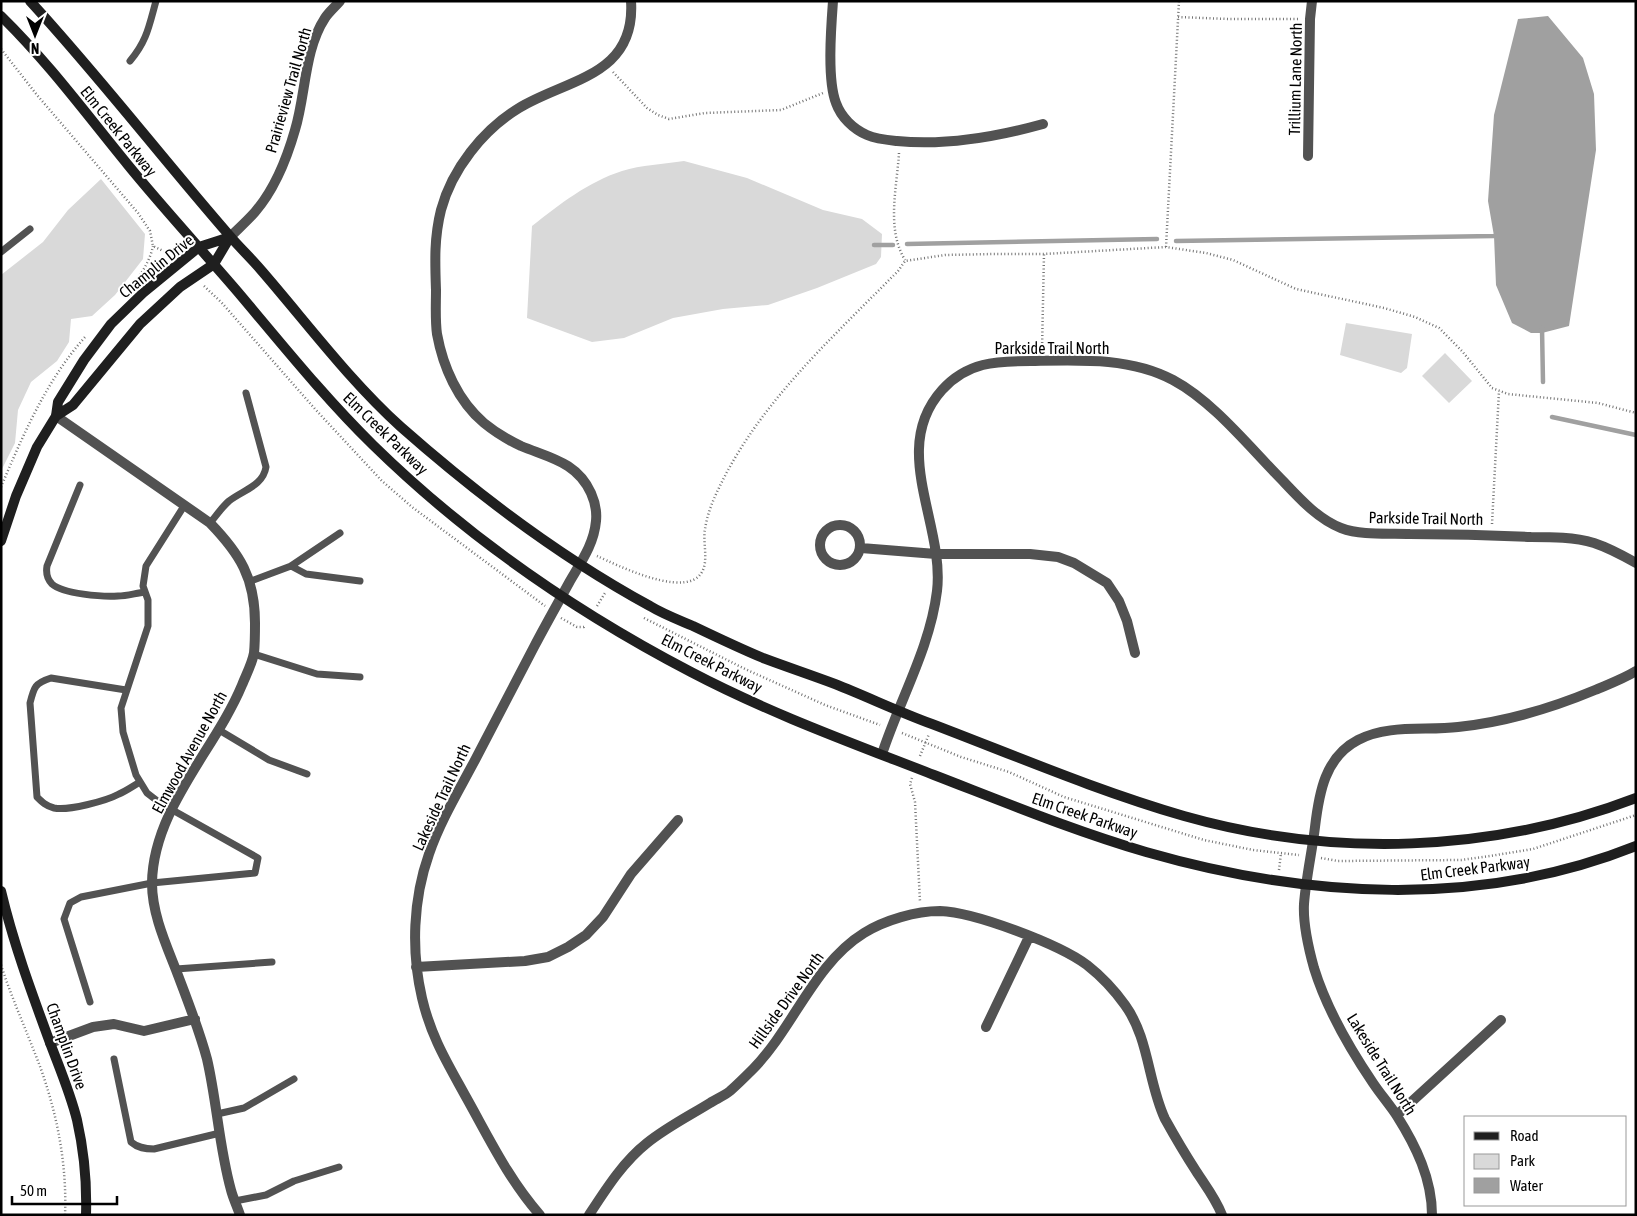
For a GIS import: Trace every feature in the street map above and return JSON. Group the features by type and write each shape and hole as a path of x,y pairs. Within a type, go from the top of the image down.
{"street":[{"name":"Elm Creek Parkway","path":"30,1 113,96 230,237 262,271 324,348 397,424 473,489 545,542 652,607 758,656 840,686 898,711 1069,778 1186,817 1255,832 1313,840 1396,845 1474,840 1544,827 1587,816 1636,798"},
{"name":"Prairieview Trail North","path":"230,237 256,211 286,158 296,129 316,35 325,18 340,1"},
{"path":"580,564 596,526 597,513 591,492 587,484 574,469 553,457 518,444 483,422 457,392 443,357 437,332 434,247 442,206 452,182 485,135 520,107 590,76 616,56 629,29 632,12 631,1"},
{"path":"833,1 831,90 836,106 854,128 868,136 921,142 959,141 1020,131 1044,124"},
{"name":"Trillium Lane North","path":"1308,156 1310,19 1312,1"},
{"name":"Elm Creek Parkway","path":"1,16 46,65 150,192 329,399 374,445 419,486 479,536 562,596 591,615 691,672 785,716 1047,818 1146,852 1247,876 1306,886 1374,890 1425,890 1476,886 1526,878 1577,866 1636,846"},
{"name":"Champlin Drive","path":"1,541 16,496 37,447 56,416 58,402 84,360 112,324 142,293 199,247 230,237"},
{"name":"Champlin Drive","path":"56,416 73,405 140,324 180,287 214,264 230,237"},
{"name":"Parkside Trail North","path":"882,754 924,649 933,618 938,586 936,554 919,464 918,440 932,402 947,385 964,372 982,364 1002,361 1088,360 1145,368 1171,379 1196,394 1306,504 1323,519 1342,529 1367,533 1568,538 1593,542 1618,552 1636,563"},
{"name":"Elmwood Avenue North","path":"56,416 210,523 223,536 239,558 251,581 255,609 254,654 235,703 171,809 155,861 152,883 157,917 195,1019 207,1060 231,1190 240,1215"},
{"path":"836,525 843,525 854,530 858,535 861,548 854,560 842,566 828,562 820,550 820,543 825,531 836,525"},
{"path":"861,548 936,554 1030,554 1058,557 1074,563 1107,583 1119,601 1128,621 1135,653"},
{"name":"Lakeside Trail North","path":"540,1215 511,1178 442,1055 429,1024 422,998 416,967 415,930 419,889 429,853 446,814 580,564"},
{"path":"1313,840 1319,798 1327,773 1339,755 1358,740 1380,732 1458,727 1516,716 1573,699 1636,671"},
{"path":"416,967 525,961 548,957 568,947 586,935 603,917 630,874 678,820"},
{"name":"Lakeside Trail North","path":"1313,840 1304,906 1314,968 1331,1009 1351,1048 1412,1140 1425,1170 1432,1202 1432,1215"},
{"name":"Champlin Drive","path":"1,891 16,945 50,1043 61,1068 77,1121 85,1176 86,1215"},
{"name":"Hillside Drive North","path":"589,1215 628,1160 648,1142 672,1125 729,1092 755,1067 825,969 844,949 865,932 889,922 920,913 940,911 971,915 1029,936 1060,950 1086,965 1107,984 1126,1007 1139,1032 1154,1090 1164,1116 1222,1215"},
{"path":"986,1028 1029,936"},
{"path":"50,1043 93,1027 114,1024 144,1031 195,1019"},
{"path":"1397,1115 1501,1020"}],"lane":[{"path":"130,61 141,47 148,32 156,1"},
{"path":"1,252 30,229"},
{"path":"210,523 228,502 259,482 264,476 266,467 246,393"},
{"path":"80,485 47,566 46,572 51,583 60,589 89,594 117,596 145,592"},
{"path":"90,1002 64,918 70,903 81,897 152,883 255,873 258,858 146,793 136,775 123,732 121,708 148,626 148,600 143,586 146,566 184,506"},
{"path":"251,581 291,566 340,533"},
{"path":"291,566 306,574 360,581"},
{"path":"254,654 317,674 360,677"},
{"path":"126,690 51,678 40,681 33,689 30,703 37,797 43,804 53,808 62,808 94,802 120,794 140,782"},
{"path":"219,730 269,760 307,774"},
{"path":"176,969 272,962"},
{"path":"114,1059 131,1142 137,1146 154,1149 220,1133"},
{"path":"216,1114 244,1108 294,1079"},
{"path":"235,1200 266,1195 294,1181 339,1167"}],"path":[{"path":"1166,247 1179,1"},
{"path":"1178,17 1228,20 1310,19"},
{"path":"605,65 647,108 669,119 705,113 781,110 831,90"},
{"path":"900,141 895,191 895,221 900,253 905,260"},
{"path":"1042,361 1044,254"},
{"path":"1492,535 1499,390"},
{"path":"584,627 612,583"},
{"path":"638,614 655,625 816,701 961,757 1009,772 1064,797 1204,840 1253,850 1338,861 1461,860 1533,849 1636,815"},
{"path":"920,913 915,802 910,784 926,742"},
{"path":"1278,881 1283,836"},
{"path":"1,965 42,1073 51,1103 62,1150 65,1215"}],"green space":[{"path":"684,161 747,178 823,210 862,219 882,234 881,257 876,264 768,305 723,309 673,318 624,338 592,342 527,318 532,226 575,194 598,181 637,167"},
{"path":"101,179 145,234 143,259 115,295 92,316 71,319 69,342 57,361 31,382 18,410 15,443 1,471 1,275 43,242 68,210"},
{"path":"1346,323 1412,334 1407,368 1401,373 1340,355"},
{"path":"1445,353 1472,381 1449,403 1422,376"}],"water":[{"path":"1548,16 1583,58 1594,94 1596,150 1569,326 1542,333 1531,333 1512,323 1496,285 1494,236 1488,201 1494,115 1518,19"}],"waterway":[{"path":"1176,241 1499,235"},
{"path":"907,244 1157,239"},
{"path":"874,245 893,245"},
{"path":"1542,328 1543,382"},
{"path":"1552,417 1636,435"}]}
